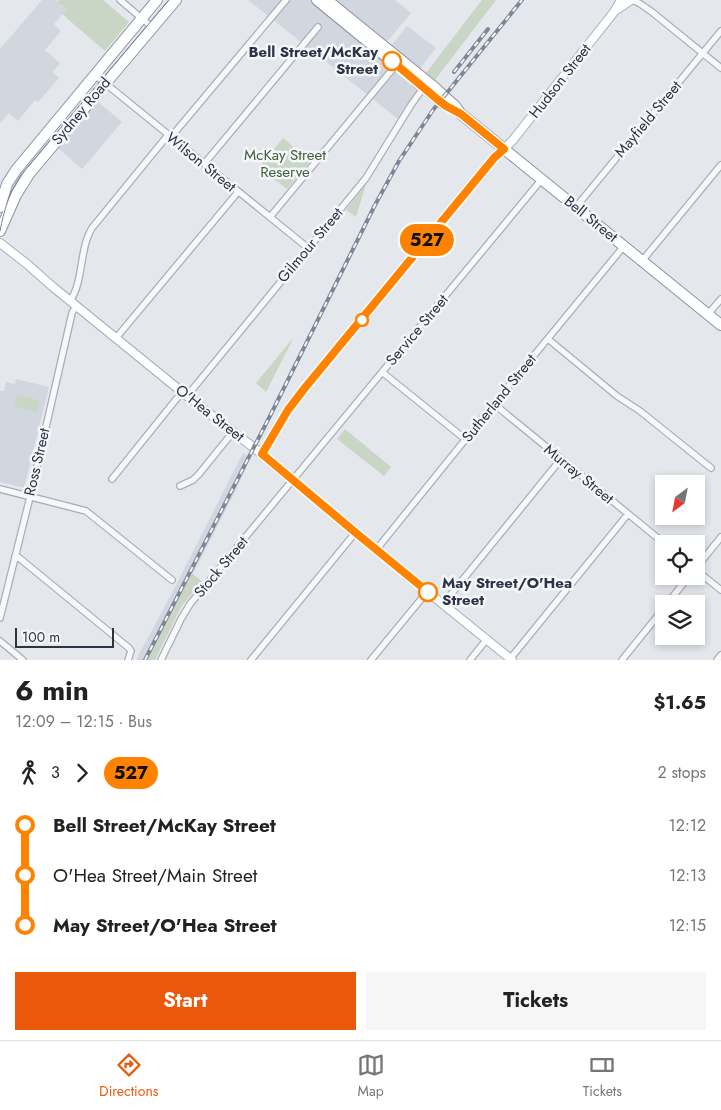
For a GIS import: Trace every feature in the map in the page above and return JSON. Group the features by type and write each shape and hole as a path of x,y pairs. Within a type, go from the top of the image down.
{"highway":[{"name":"Sydney Road","path":"0,207 2,195 16,170 157,0"},
{"name":"Sydney Road","path":"0,231 16,195 29,174 176,0"},
{"name":"Bell Street","path":"316,0 446,106 461,114 721,325"},
{"name":"Bell Street","path":"327,0 434,87 461,114"}],"street":[{"path":"120,0 152,28"},
{"name":"Ross Street","path":"0,618 30,497 87,240 92,228 286,0"},
{"name":"Hudson Street","path":"504,149 614,12 621,0"},
{"path":"631,0 652,12 721,68"},
{"name":"Hudson Street","path":"614,12 631,0"},
{"path":"642,0 652,12"},
{"path":"204,164 318,27"},
{"name":"Mayfield Street","path":"576,207 721,31"},
{"path":"270,217 396,65"},
{"name":"Wilson Street","path":"94,75 308,248"},
{"name":"Gilmour Street","path":"112,478 366,178 411,105 424,88"},
{"path":"262,454 288,410 304,389 494,158 504,149"},
{"path":"642,261 721,165"},
{"name":"Service Street","path":"292,480 542,179"},
{"path":"116,338 238,192"},
{"name":"O'Hea Street","path":"0,243 184,394 262,454 376,550 511,659"},
{"name":"Sutherland Street","path":"376,550 624,246"},
{"path":"708,314 721,298"},
{"path":"548,339 617,396 640,410 711,468"},
{"path":"382,372 465,439"},
{"name":"Murray Street","path":"494,404 655,536"},
{"path":"180,486 199,474 233,432"},
{"path":"443,604 561,459"},
{"name":"Stock Street","path":"161,660 190,604 292,480"},
{"path":"0,489 86,511 172,580"},
{"path":"511,659 628,514"},
{"path":"251,660 356,533"},
{"path":"705,557 721,537"},
{"path":"15,556 129,648 131,651 128,660"},
{"path":"705,577 721,590"},
{"path":"674,595 683,585"},
{"path":"371,660 428,592"},
{"path":"622,660 655,619"},
{"path":"470,660 487,640"},
{"path":"0,641 23,660"},
{"path":"717,660 721,655"}],"shaded area":[{"path":"42,0 56,0 67,9 54,24 61,31 45,50 60,63 53,72 59,78 38,102 35,100 18,121 9,113 0,123 0,49"},
{"path":"248,0 310,0 417,90 398,119"},
{"path":"333,0 395,0 411,13 386,43"},
{"path":"407,26 436,48 420,69 391,46"},
{"path":"97,101 122,122 82,169 58,148"},
{"path":"16,379 49,387 24,488 0,482 0,391 4,391 6,382 15,384"},
{"path":"243,453 250,458 235,492 196,568 148,660 136,660 172,593"}],"green space":[{"path":"59,0 103,0 129,22 105,51 62,14 67,9 58,2"},
{"path":"482,0 496,0 435,80 426,73"},
{"name":"McKay Street Reserve","path":"283,138 310,161 287,189 259,167"},
{"path":"366,184 356,217 346,210"},
{"path":"294,337 266,392 256,383"},
{"path":"16,395 40,401 37,412 14,406"},
{"path":"345,429 391,467 384,476 337,439"},
{"path":"191,573 202,581 181,607 155,660 146,660"}],"tram line":[{"path":"0,231 13,188 21,175 169,0"}],"railway":[{"path":"145,660 399,161 433,110 522,0"},
{"path":"454,72 488,29"}],"bus line":[{"name":"527","path":"392,61 437,99 461,114 504,149 494,158 304,389 288,410 262,454 428,592"}],"place":[{"name":"Bell Street/McKay Street","path":"392,61"},
{"name":"May Street/O'Hea Street","path":"428,592"}]}
